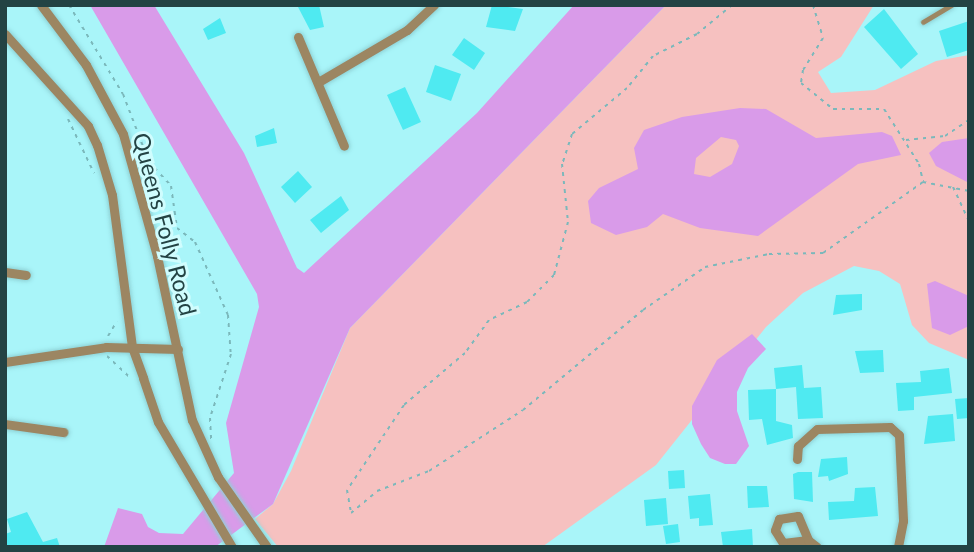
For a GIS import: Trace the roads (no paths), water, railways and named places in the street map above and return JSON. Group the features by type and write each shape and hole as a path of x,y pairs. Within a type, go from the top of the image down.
{"street":[{"name":"Queens Folly Road","path":"41,5 86,65 123,134 178,349 192,420 218,477 250,529 267,547"},
{"path":"320,81 407,30 434,5"},
{"name":"Queens Folly Road","path":"5,33 88,127 97,145 113,195 132,347 158,422 231,546"},
{"path":"298,37 320,81 344,146"},
{"path":"5,272 26,275"},
{"path":"5,362 106,347 132,347"},
{"name":"Queens Folly Road","path":"132,347 178,349"},
{"path":"5,424 63,432"},
{"path":"797,459 798,446 817,429 890,427 899,435 903,520 898,547"},
{"path":"807,540 817,547"}],"lane":[{"path":"923,22 951,5"}]}
